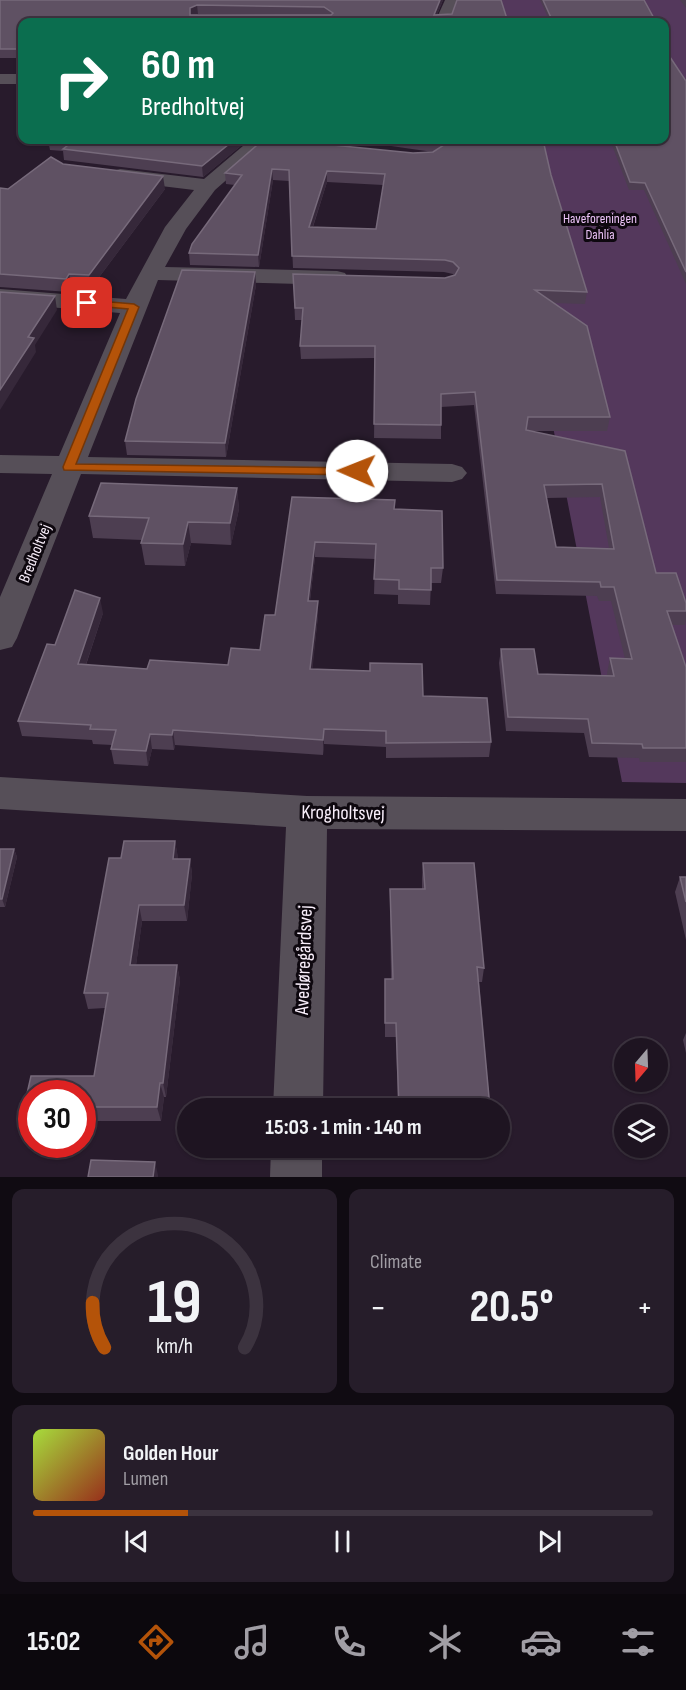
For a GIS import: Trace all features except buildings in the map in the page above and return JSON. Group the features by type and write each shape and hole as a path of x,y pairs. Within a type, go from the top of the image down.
{"street":[{"path":"444,18 452,0"},
{"path":"0,79 18,79"},
{"name":"Bredholtvej","path":"0,638 134,307 150,273 176,227 208,186 256,144"},
{"name":"Bredholtvej","path":"296,144 330,148"},
{"path":"99,172 208,186"},
{"path":"150,273 361,279"},
{"path":"0,296 134,307"},
{"path":"0,464 452,473"},
{"name":"Krogholtsvej","path":"0,793 307,812 686,815"},
{"name":"Avedøregårdsvej","path":"298,1098 307,812"},
{"path":"296,1177 297,1158"}],"green space":[{"name":"Haveforeningen Dahlia","path":"462,0 686,0 686,783 622,782 522,267 493,144 669,144 669,18 455,18"}],"route":[{"path":"87,303 134,307 69,467 357,471"}]}
